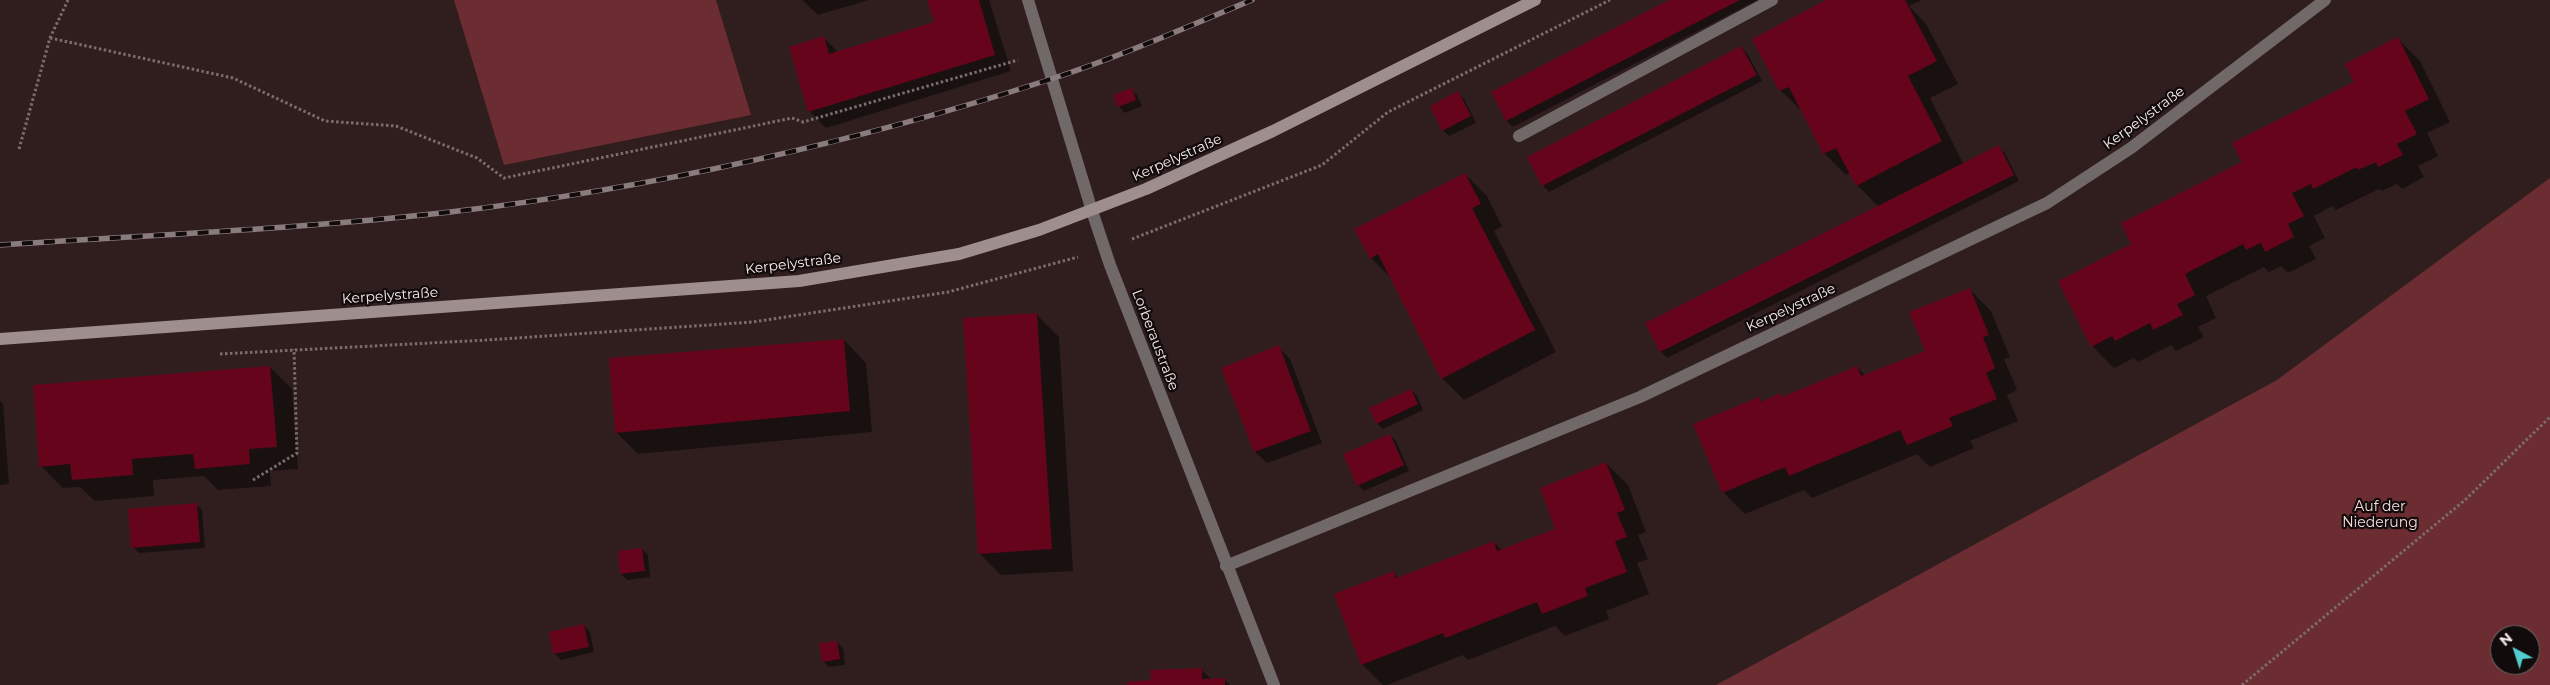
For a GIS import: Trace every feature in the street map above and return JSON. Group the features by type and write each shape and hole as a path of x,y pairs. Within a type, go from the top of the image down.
{"main road":[{"name":"Kerpelystraße","path":"0,339 799,281 959,254 1092,211 1146,189 1273,131 1535,0"}],"street":[{"name":"Lorberaustraße","path":"1028,0 1110,265 1274,685"},
{"path":"1519,136 1772,0"},
{"name":"Kerpelystraße","path":"1226,566 1640,397 2047,203 2131,148 2325,0"}],"path":[{"path":"19,149 50,38 68,0"},
{"path":"50,38 233,78 325,120 396,126 477,158 504,178 792,118 803,122 1044,53"},
{"path":"253,480 297,453 293,318"},
{"path":"2242,685 2465,500 2550,417"}],"green space":[{"path":"454,0 716,0 751,115 504,165"},
{"name":"Auf der Niederung","path":"2550,178 2550,685 1716,685 2277,380"}],"building":[{"path":"927,0 979,0 995,55 808,112 789,47 824,36 829,54 934,22"},
{"path":"1669,0 1740,0 1506,121 1491,92"},
{"path":"1826,0 1905,0 1937,61 1908,76 1942,141 1856,186 1836,148 1823,154 1789,87 1779,91 1752,39"},
{"path":"2398,37 2429,99 2405,111 2417,134 2397,144 2403,155 2378,167 2376,162 2358,170 2357,167 2313,189 2311,184 2292,193 2304,216 2288,224 2294,237 2265,252 2261,243 2246,250 2243,244 2185,274 2195,295 2177,304 2183,315 2153,330 2150,323 2115,341 2112,336 2091,347 2058,281 2131,244 2121,223 2242,162 2232,143 2354,82 2345,64"},
{"path":"1741,46 1757,75 1542,186 1527,157"},
{"path":"1132,88 1136,100 1118,107 1113,95"},
{"path":"1458,91 1471,116 1442,131 1430,106"},
{"path":"1999,145 2014,175 1660,352 1645,323"},
{"path":"1465,173 1481,204 1472,208 1535,330 1441,379 1378,254 1370,259 1354,229"},
{"path":"1970,288 1989,335 1983,337 1995,368 1986,373 1997,399 1949,418 1953,426 1907,445 1900,430 1789,476 1785,467 1722,493 1693,424 1759,397 1761,402 1781,393 1782,397 1857,366 1861,376 1925,351 1909,312"},
{"path":"1037,313 1052,549 978,554 963,318"},
{"path":"844,339 850,411 615,433 609,358"},
{"path":"1279,345 1311,431 1254,452 1221,368"},
{"path":"270,366 277,447 249,449 250,464 195,469 193,454 132,459 133,475 72,480 70,464 39,467 33,385"},
{"path":"1411,389 1418,404 1376,424 1369,408"},
{"path":"1390,434 1404,465 1357,486 1343,454"},
{"path":"1606,462 1625,510 1617,513 1627,537 1615,541 1627,572 1585,588 1588,596 1542,614 1537,602 1445,638 1443,633 1361,665 1334,594 1394,571 1396,578 1494,541 1497,551 1555,529 1540,488"},
{"path":"197,503 200,542 131,548 128,509"},
{"path":"642,548 645,571 620,574 618,551"},
{"path":"584,624 589,647 553,654 549,632"},
{"path":"837,641 840,659 822,662 819,643"},
{"path":"1202,668 1202,679 1225,678 1225,685 1127,685 1126,682 1151,680 1150,670"}],"railway":[{"path":"0,245 394,218 525,202 676,176 752,161 827,143 976,103 1099,62 1252,0"}]}
